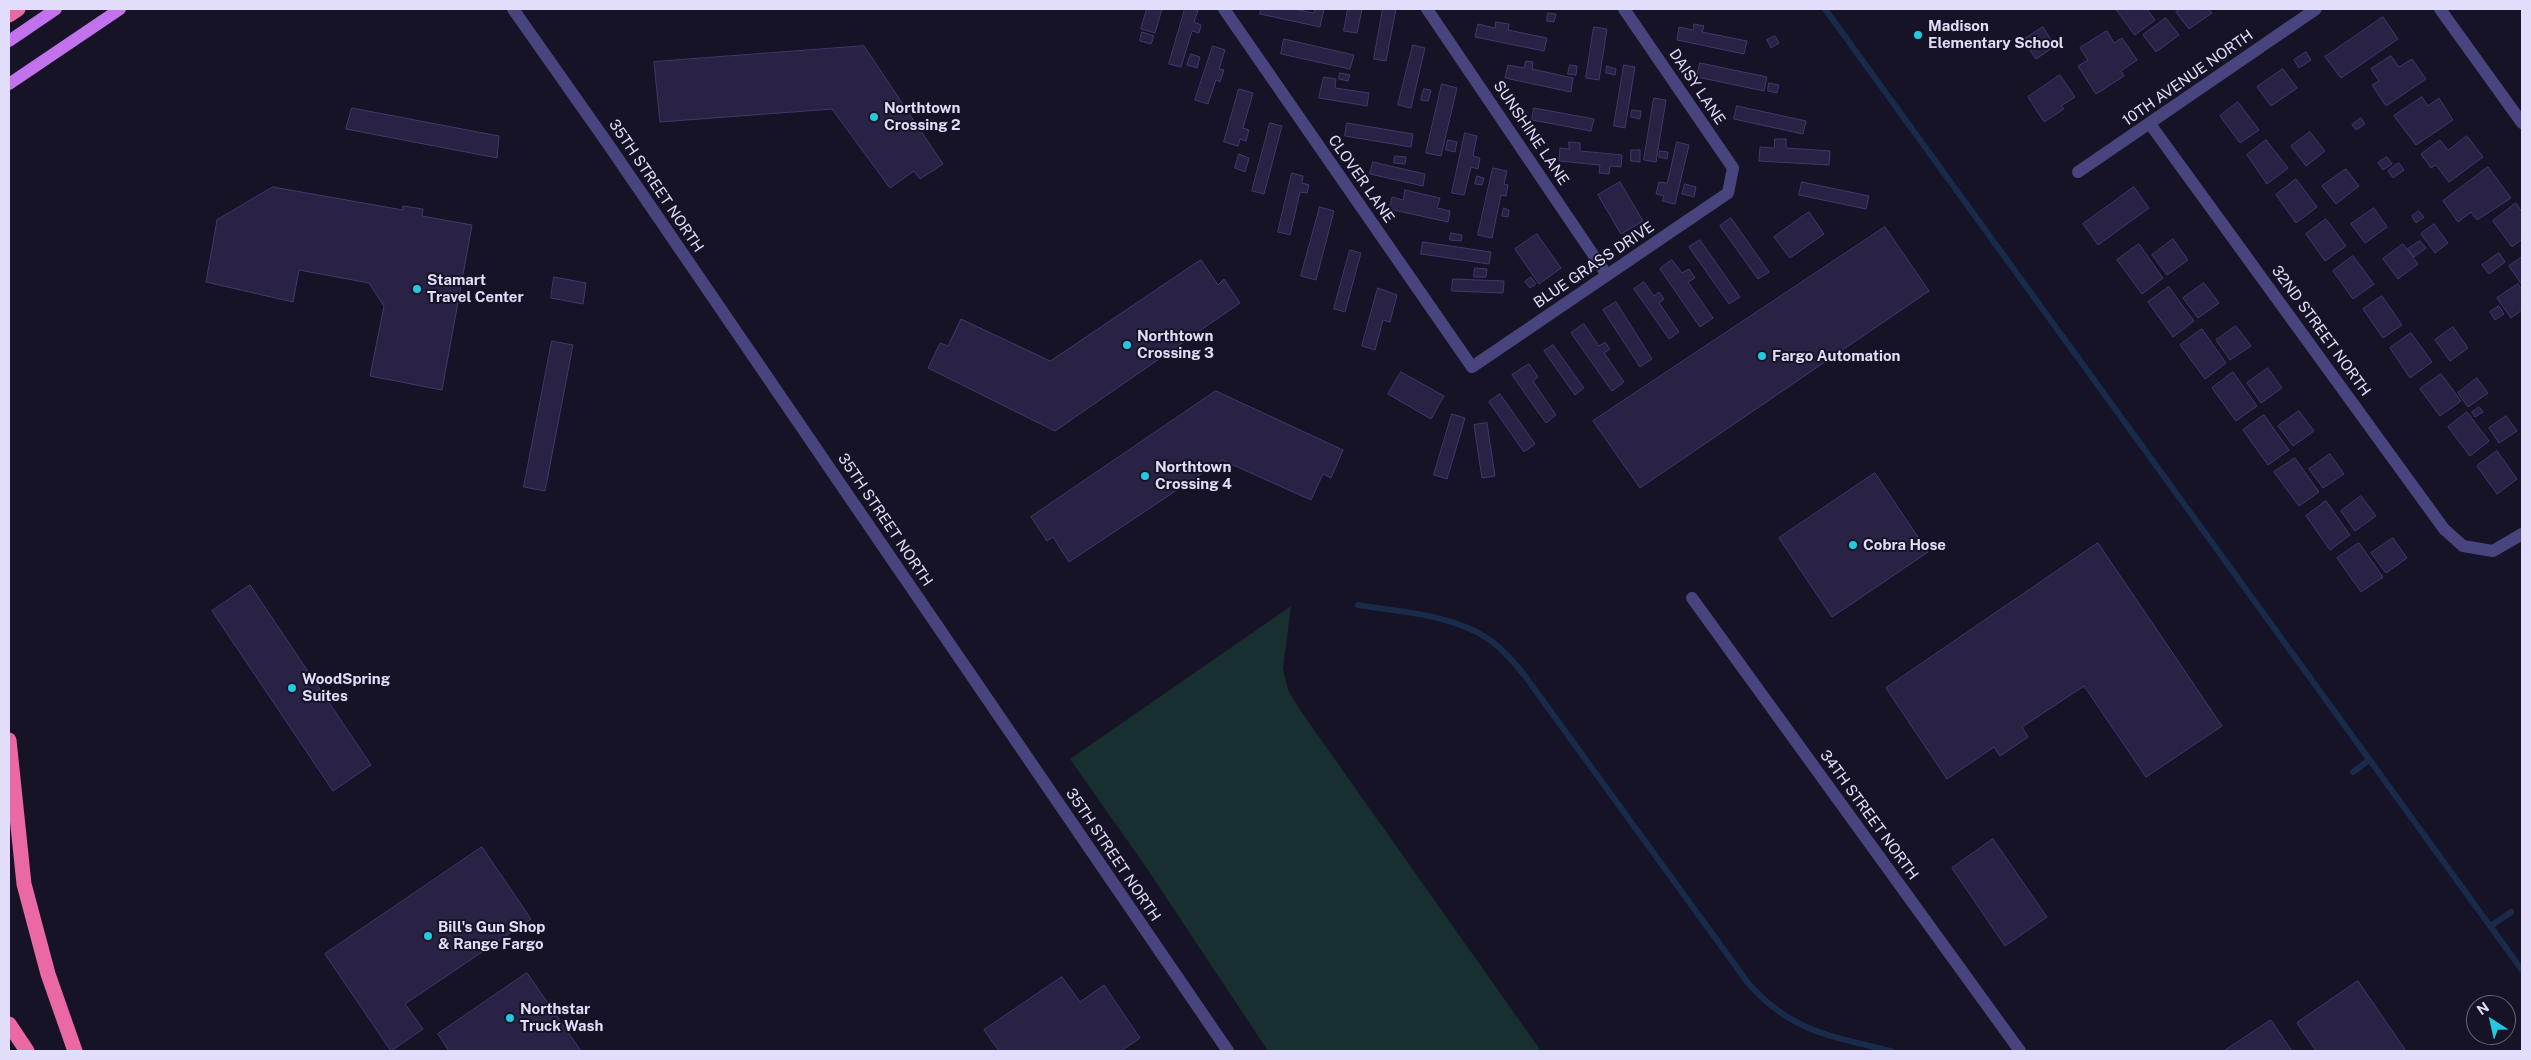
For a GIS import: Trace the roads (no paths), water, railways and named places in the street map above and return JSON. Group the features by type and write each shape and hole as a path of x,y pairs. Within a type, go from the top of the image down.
{"highway":[{"path":"9,15 18,9"},
{"path":"9,740 24,884 48,974 75,1051"},
{"path":"9,1024 27,1051"}],"main road":[{"path":"9,41 56,9"},
{"path":"9,84 120,9"}],"street":[{"name":"35TH STREET NORTH","path":"513,9 608,144 1228,1051"},
{"name":"CLOVER LANE","path":"1224,9 1472,367"},
{"name":"SUNSHINE LANE","path":"1427,9 1607,275"},
{"name":"DAISY LANE","path":"1624,9 1733,168 1729,186"},
{"name":"10TH AVENUE NORTH","path":"2078,172 2316,9"},
{"path":"2440,9 2522,123"},
{"name":"32ND STREET NORTH","path":"2150,124 2444,529 2463,546 2493,551 2522,534"},
{"name":"BLUE GRASS DRIVE","path":"1472,367 1728,194 1729,186"},
{"name":"34TH STREET NORTH","path":"1692,598 2020,1051"}],"waterway":[{"path":"1825,9 2522,970"},
{"path":"1358,605 1441,619 1473,630 1498,646 1525,676 1748,983 1764,999 1796,1022 1831,1036 1891,1051"},
{"path":"2353,772 2369,760"},
{"path":"2491,926 2511,912"}],"place":[{"name":"Madison Elementary School","path":"1918,35"},
{"name":"Northtown Crossing 2","path":"874,117"},
{"name":"Stamart Travel Center","path":"417,289"},
{"name":"Northtown Crossing 3","path":"1127,345"},
{"name":"Fargo Automation","path":"1762,356"},
{"name":"Northtown Crossing 4","path":"1145,476"},
{"name":"Cobra Hose","path":"1853,545"},
{"name":"WoodSpring Suites","path":"292,688"},
{"name":"Bill's Gun Shop & Range Fargo","path":"428,936"},
{"name":"Northstar Truck Wash","path":"510,1018"}]}
